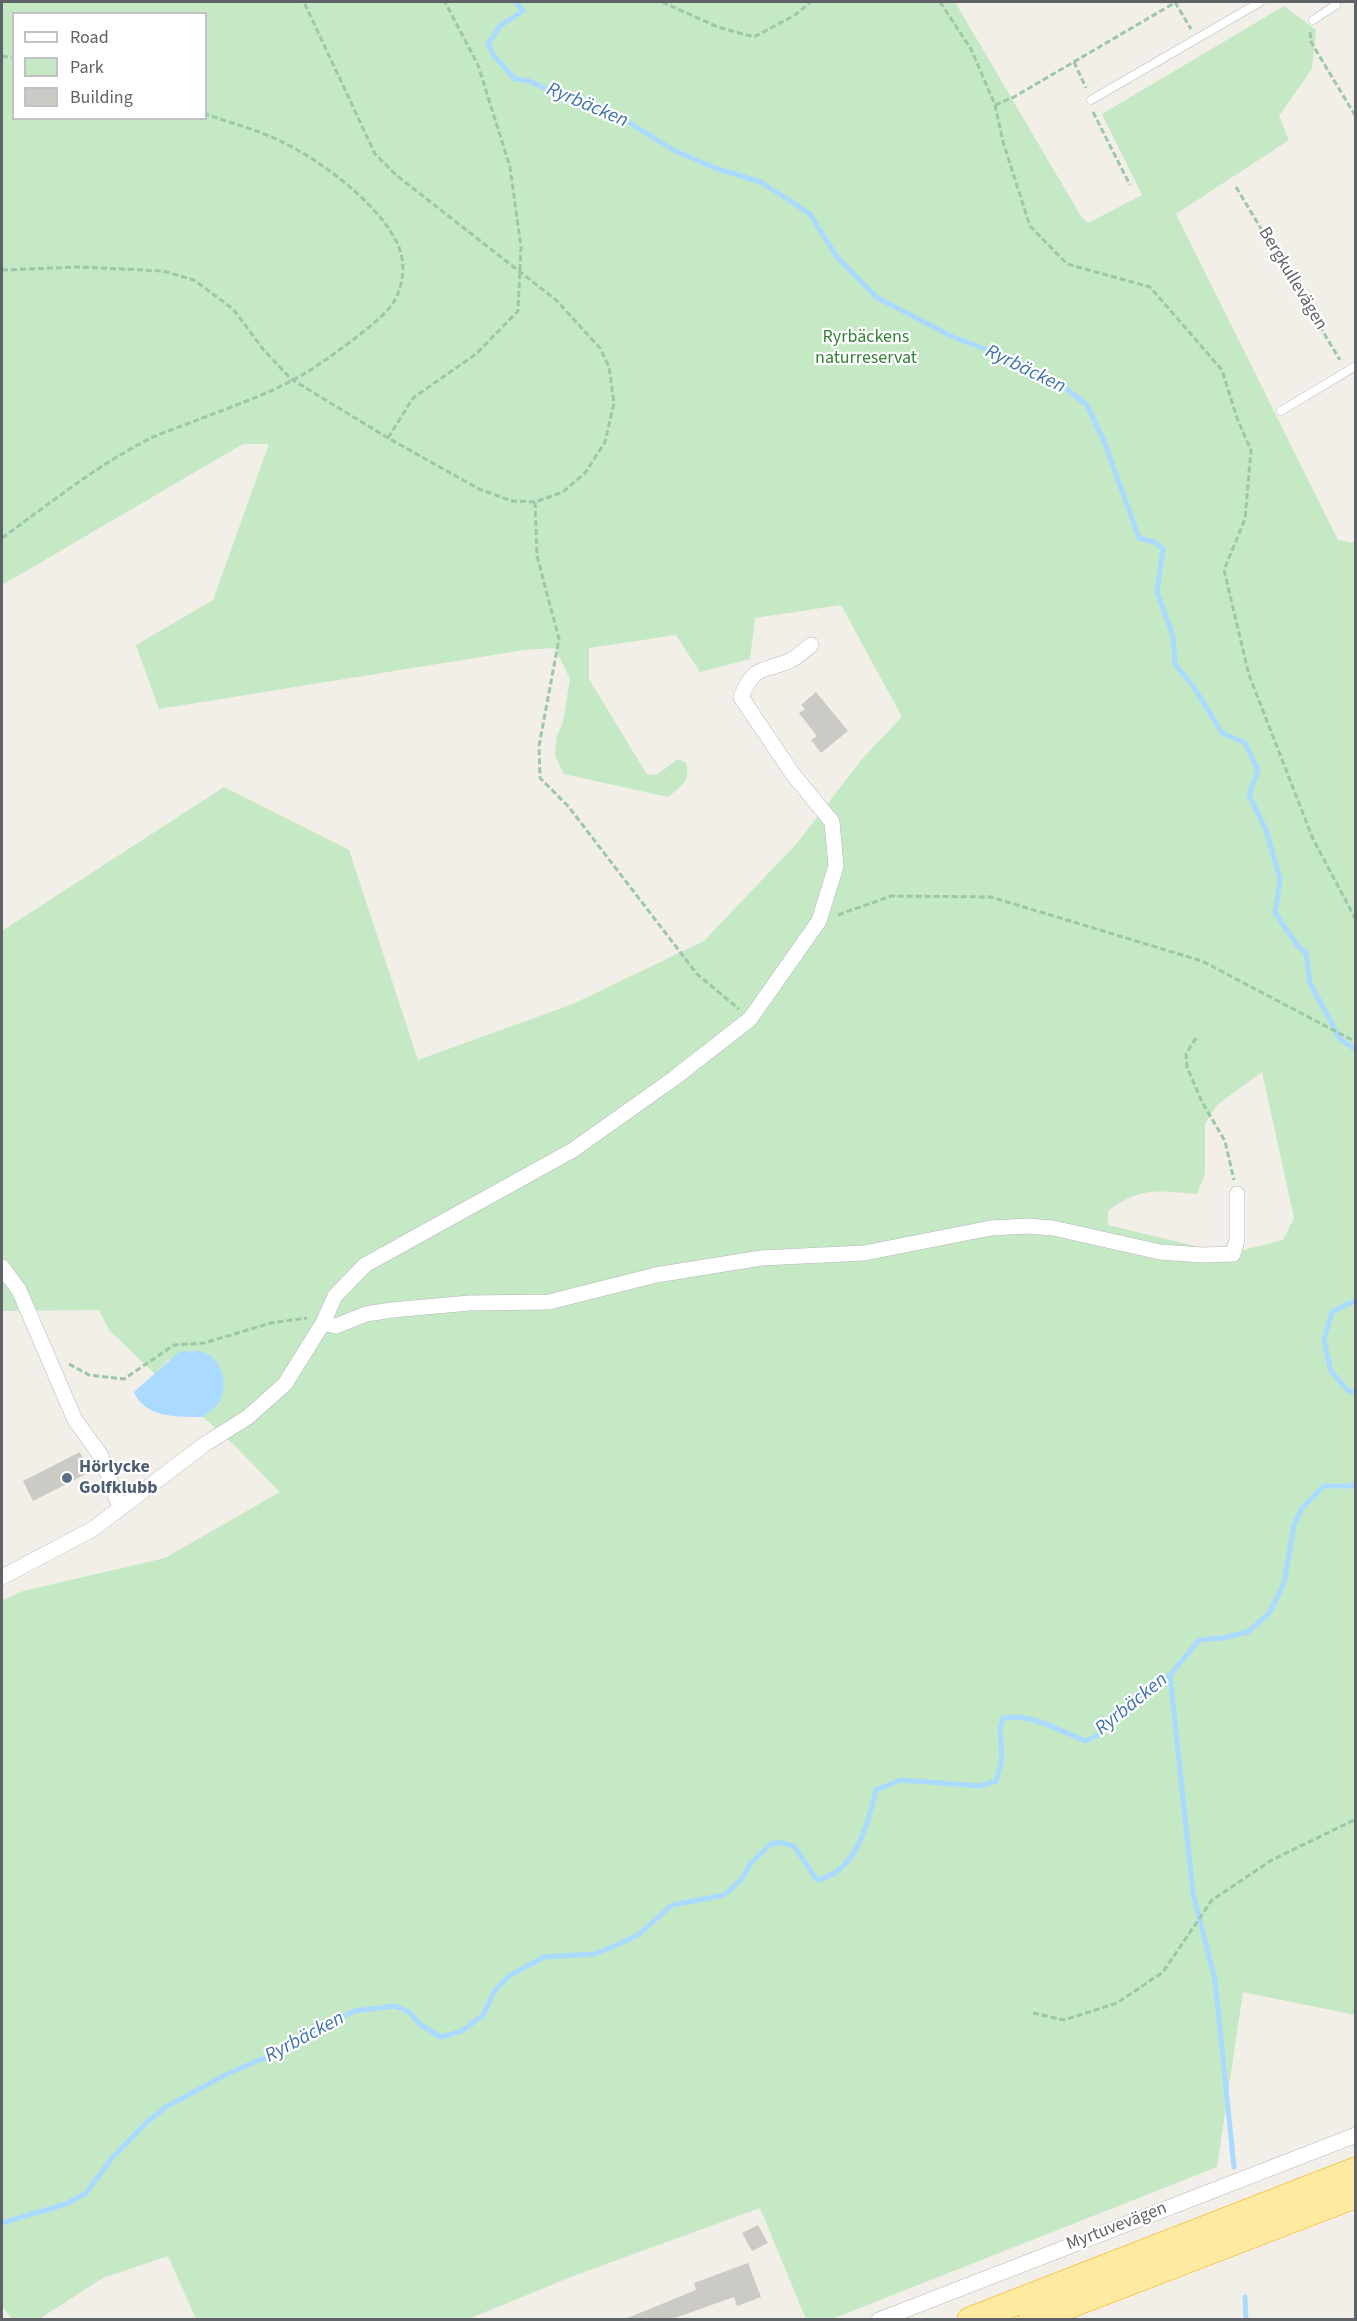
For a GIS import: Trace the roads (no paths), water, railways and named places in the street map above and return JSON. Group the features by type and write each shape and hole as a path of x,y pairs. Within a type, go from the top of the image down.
{"highway":[{"path":"970,2319 1356,2170"},
{"path":"1031,2319 1356,2195"}],"street":[{"path":"2,1577 93,1529 205,1444 248,1417 285,1384 325,1319 335,1296 365,1265 573,1150 672,1079 750,1019 819,921 836,866 831,822 792,773 741,697 747,682 762,668 789,661 811,645"},
{"path":"325,1319 336,1326 366,1314 470,1303 549,1302 657,1275 761,1258 864,1253 991,1228 1027,1226 1053,1228 1160,1252 1203,1255 1233,1254 1237,1240 1237,1194"},
{"path":"2,1267 19,1290 75,1420 101,1456 120,1508"},
{"name":"Myrtuvevägen","path":"879,2319 1356,2135"}],"lane":[{"path":"1091,100 1260,2"},
{"path":"1313,20 1336,5 1334,2"},
{"path":"1281,411 1356,366"}],"water":[{"path":"200,1351 209,1355 219,1365 222,1372 223,1395 215,1407 203,1417 173,1416 154,1411 139,1401 134,1392 179,1352"}],"waterway":[{"name":"Ryrbäcken","path":"516,2 523,11 500,26 488,44 494,56 515,79 529,81 582,108 624,119 673,150 715,168 761,182 810,214 837,257 876,297 953,337 1012,359 1059,383 1087,405 1104,441 1139,538 1154,542 1163,549 1157,592 1173,636 1175,664 1195,689 1222,733 1245,743 1258,770 1249,795 1266,830 1280,879 1275,913 1298,946 1306,953 1310,983 1340,1039 1356,1050"},
{"name":"Ryrbäcken","path":"1356,1300 1332,1312 1324,1340 1331,1371 1348,1391 1356,1392"},
{"name":"Ryrbäcken","path":"2,2223 66,2204 86,2193 112,2158 148,2121 166,2107 223,2076 259,2060 272,2057 355,2011 395,2006 409,2012 421,2025 441,2037 462,2031 483,2015 495,1990 509,1976 544,1957 595,1954 638,1935 672,1905 724,1895 741,1880 751,1863 772,1843 794,1846 817,1880 831,1875 851,1857 858,1844 869,1817 876,1790 901,1780 980,1786 996,1781 1002,1759 1000,1729 1003,1718 1034,1720 1085,1741 1103,1733 1144,1695 1170,1675 1199,1640 1223,1638 1248,1632 1270,1612 1284,1583 1294,1525 1302,1508 1324,1486 1356,1484"},
{"path":"1170,1675 1193,1893 1215,1980 1234,2167"},
{"path":"1245,2297 1246,2320"}],"place":[{"name":"Hörlycke Golfklubb","path":"67,1478"}],"park label":[{"name":"Ryrbäckens naturreservat","path":"866,348"}]}
